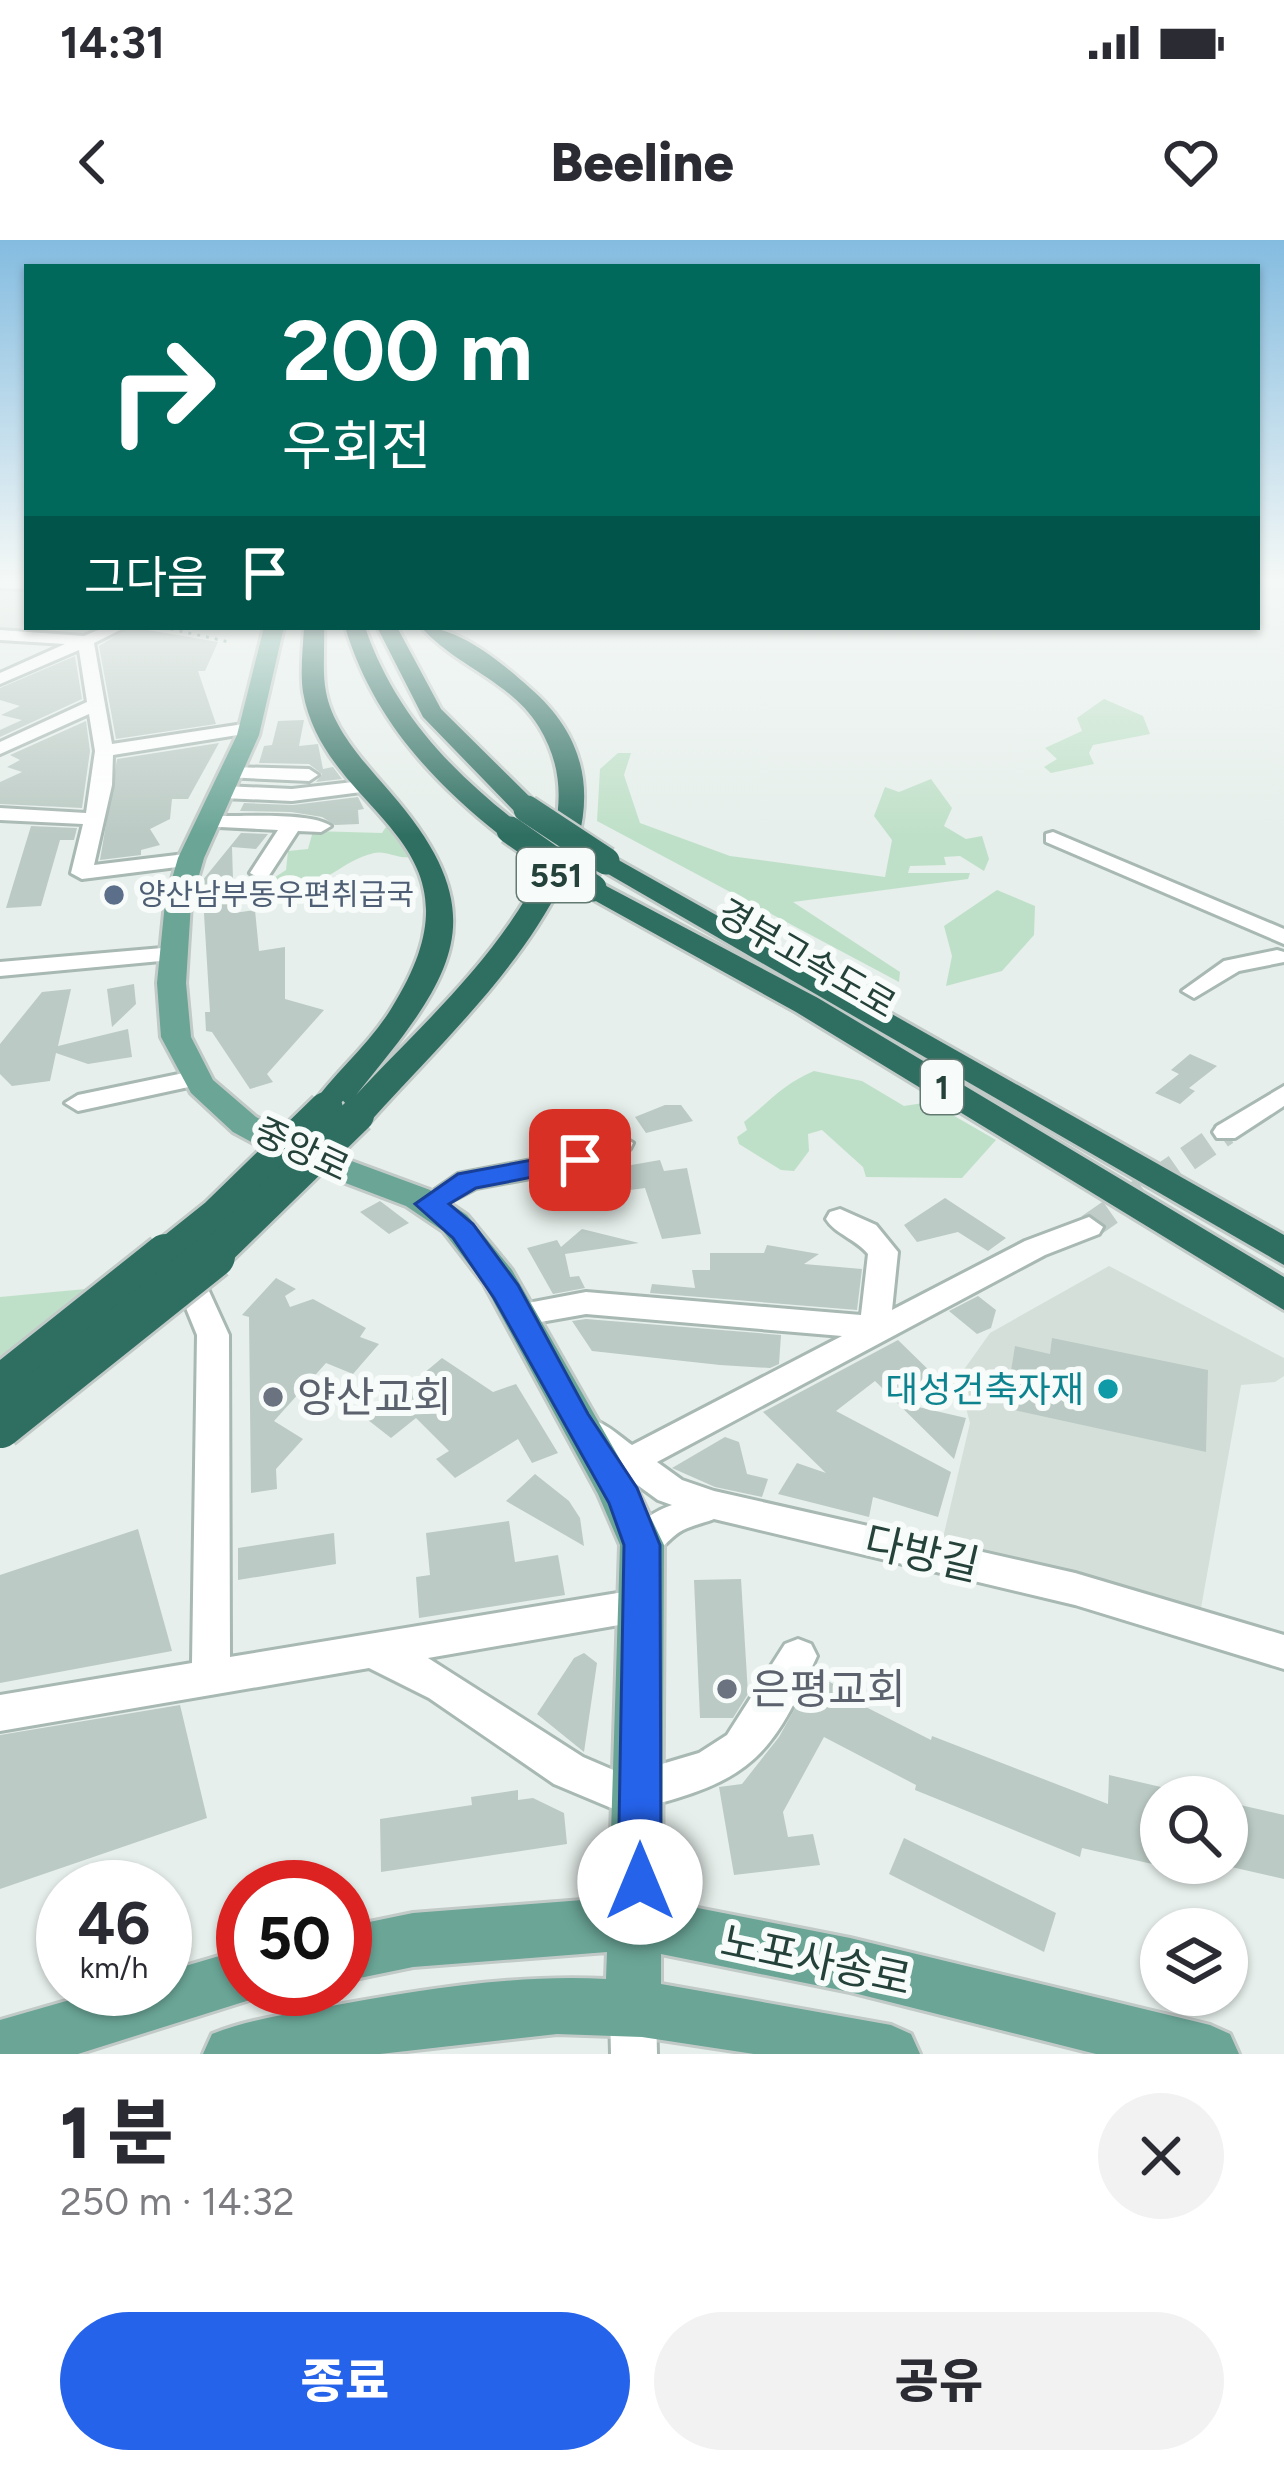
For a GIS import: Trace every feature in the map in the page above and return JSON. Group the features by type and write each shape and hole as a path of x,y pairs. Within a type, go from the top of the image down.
{"highway":[{"name":"551","path":"0,1388 342,1112 422,988 435,959 443,903 427,854 324,714 312,666"},
{"name":"경부고속도로","path":"370,666 405,729 457,786 519,819 807,1005 1284,1296"},
{"name":"경부고속도로","path":"404,666 441,725 519,819"},
{"name":"551","path":"0,1426 220,1250 342,1112 526,924 545,897 568,842 570,769 553,728 488,666"},
{"name":"경부고속도로","path":"600,874 1284,1252"}],"main road":[{"name":"중앙로","path":"265,666 250,728 185,860 174,954 175,1034 217,1102 254,1130 347,1173 406,1189 463,1231 625,1498 642,1545 634,2032"},
{"name":"노포사송로","path":"372,1948 413,1940 639,1923 850,1965 1210,2054"},
{"path":"0,2049 216,1985"},
{"name":"노포사송로","path":"232,2054 383,2026 556,2006 634,2032 693,2013 891,2054"}],"street":[{"path":"0,679 30,666"},
{"path":"89,666 102,742 94,819 82,873 185,860"},
{"path":"0,749 94,704"},
{"path":"70,737 102,742 250,728"},
{"path":"220,796 309,775"},
{"path":"220,796 292,795 358,784 374,807"},
{"path":"220,796 293,823 321,826"},
{"path":"0,814 94,819"},
{"path":"261,873 293,823"},
{"path":"1053,838 1233,916 1282,952"},
{"path":"1194,991 1232,966 1282,952"},
{"path":"0,969 174,954"},
{"path":"78,1103 198,1078"},
{"path":"1226,1132 1284,1094"},
{"path":"430,1204 468,1180 580,1160 620,1143"},
{"path":"840,1220 866,1232 884,1252 879,1328"},
{"path":"630,1461 1034,1248 1089,1227"},
{"path":"158,1274 197,1297 213,1335 211,1678"},
{"path":"518,1315 586,1303 879,1328"},
{"name":"다방길","path":"576,1423 670,1490 714,1505 1076,1589 1284,1652"},
{"path":"642,1545 667,1521 714,1505"},
{"path":"0,1713 642,1605"},
{"path":"370,1651 411,1665 540,1757 597,1789 640,1794 713,1771 736,1758 798,1656"}],"shaded area":[{"path":"1109,1266 1284,1358 1284,1376 1275,1382 1241,1385 1201,1608 942,1542 970,1423 958,1378 990,1333"}],"green space":[{"path":"1104,699 1143,716 1150,734 1093,745 1089,753 1094,764 1051,773 1044,767 1057,759 1045,748 1082,731 1077,718"},
{"path":"618,753 631,753 624,775 640,823 730,856 885,877 892,840 874,816 885,787 899,792 931,779 952,808 944,826 966,839 982,836 989,859 984,871 960,856 944,857 946,865 910,866 908,873 970,873 968,879 793,902 900,972 899,982 597,821 600,769"},
{"path":"393,827 411,857 374,853 312,884 284,887 266,883 286,870 288,851 308,849 313,831 382,833"},
{"path":"997,890 1035,906 1034,935 1002,971 946,986 952,956 944,926"},
{"path":"814,1071 862,1081 904,1106 930,1102 996,1140 962,1178 866,1177 863,1167 822,1130 808,1134 809,1151 794,1171 781,1170 739,1144 737,1137 747,1130 744,1122"},
{"path":"107,1287 0,1407 0,1297"}],"building":[{"path":"52,666 77,666 82,699 0,737 0,730 22,720 1,715 20,706 0,700 0,688"},
{"path":"103,666 207,666 198,671 216,724 116,739"},
{"path":"304,720 299,746 318,744 323,769 333,767 342,779 316,782 322,774 309,764 259,763 264,746 272,745 278,721"},
{"path":"86,721 90,751 82,808 0,804 0,782 22,772 7,767 20,760 10,755"},
{"path":"219,743 188,799 172,799 170,819 150,829 160,845 141,850 141,855 100,860 117,759"},
{"path":"358,797 364,809 358,810 359,824 335,825 322,817 291,812 240,811 244,803 293,805"},
{"path":"31,826 77,828 74,840 60,840 41,906 6,908"},
{"path":"241,833 268,834 256,849 232,847 234,913 255,910 259,951 285,947 285,999 324,1010 267,1074 273,1082 250,1089 212,1032 206,1031 205,1012 210,1012 202,881"},
{"path":"134,984 136,1004 112,1027 107,989"},
{"path":"71,989 58,1046 128,1029 132,1057 88,1064 56,1053 50,1081 12,1086 0,1074 0,1044 42,992"},
{"path":"1190,1054 1217,1066 1189,1088 1195,1091 1180,1104 1155,1093 1179,1074 1171,1070"},
{"path":"665,1105 681,1105 693,1121 646,1133 635,1117"},
{"path":"660,1160 664,1171 687,1168 701,1234 662,1239 645,1188 556,1200 551,1179"},
{"path":"945,1198 1006,1238 988,1251 958,1232 917,1242 904,1225"},
{"path":"380,1201 409,1223 389,1234 360,1212"},
{"path":"582,1229 639,1243 565,1254 570,1277 579,1276 585,1288 553,1294 527,1248 557,1240 561,1247"},
{"path":"767,1245 819,1254 804,1264 862,1269 857,1310 650,1293 652,1284 695,1288 692,1270 710,1270 710,1253 764,1253"},
{"name":"양산교회","path":"276,1278 296,1289 285,1296 290,1307 313,1299 366,1328 360,1337 379,1344 353,1374 326,1363 274,1421 303,1439 276,1469 277,1489 251,1493 249,1317 242,1315"},
{"path":"978,1296 996,1310 991,1328 977,1334 949,1311"},
{"path":"572,1321 781,1335 779,1364 770,1368 720,1365 592,1351"},
{"name":"대성건축자재","path":"1052,1338 1208,1370 1206,1452 1005,1408 1015,1346 1050,1354"},
{"path":"898,1340 941,1382 901,1403 966,1418 954,1459 875,1381 836,1411 951,1472 938,1517 873,1497 869,1517 778,1494 797,1463 826,1473 763,1412"},
{"path":"442,1358 493,1392 516,1384 558,1453 532,1463 518,1439 455,1478 436,1459 449,1451 416,1418 391,1438 368,1420"},
{"path":"725,1437 739,1442 747,1474 768,1479 762,1497 715,1487 672,1468"},
{"path":"535,1474 569,1501 580,1518 584,1546 506,1501"},
{"path":"509,1521 515,1562 558,1555 565,1595 419,1618 416,1577 430,1575 426,1533"},
{"path":"138,1529 172,1651 0,1683 0,1575"},
{"path":"334,1533 336,1564 238,1580 238,1548"},
{"path":"741,1579 748,1694 733,1718 700,1718 694,1580"},
{"path":"584,1653 597,1663 584,1752 537,1714 574,1658"},
{"path":"814,1674 849,1692 856,1702 931,1740 932,1736 1108,1804 1109,1775 1140,1782 1140,1861 1082,1848 1080,1857 915,1790 916,1785 824,1737 783,1812 788,1837 813,1834 820,1865 734,1875 719,1787 742,1784 779,1737"},
{"path":"180,1705 207,1818 85,1860 36,1860 36,1877 0,1889 0,1735"},
{"path":"518,1790 518,1800 533,1798 564,1813 567,1844 381,1872 380,1819 472,1805 471,1797"},
{"path":"1248,1807 1284,1815 1284,1879 1248,1871"},
{"path":"904,1838 1056,1913 1044,1952 889,1874"}],"tunnel":[{"path":"1089,1227 1226,1132"}],"place":[{"name":"양산남부동우편취급국","path":"114,895"},
{"name":"대성건축자재","path":"1108,1389"},
{"name":"양산교회","path":"273,1397"},
{"name":"은평교회","path":"727,1689"}],"route":[{"path":"580,1160 468,1180 430,1204 463,1231 507,1293 576,1423 625,1498 642,1545 640,1882"}]}
